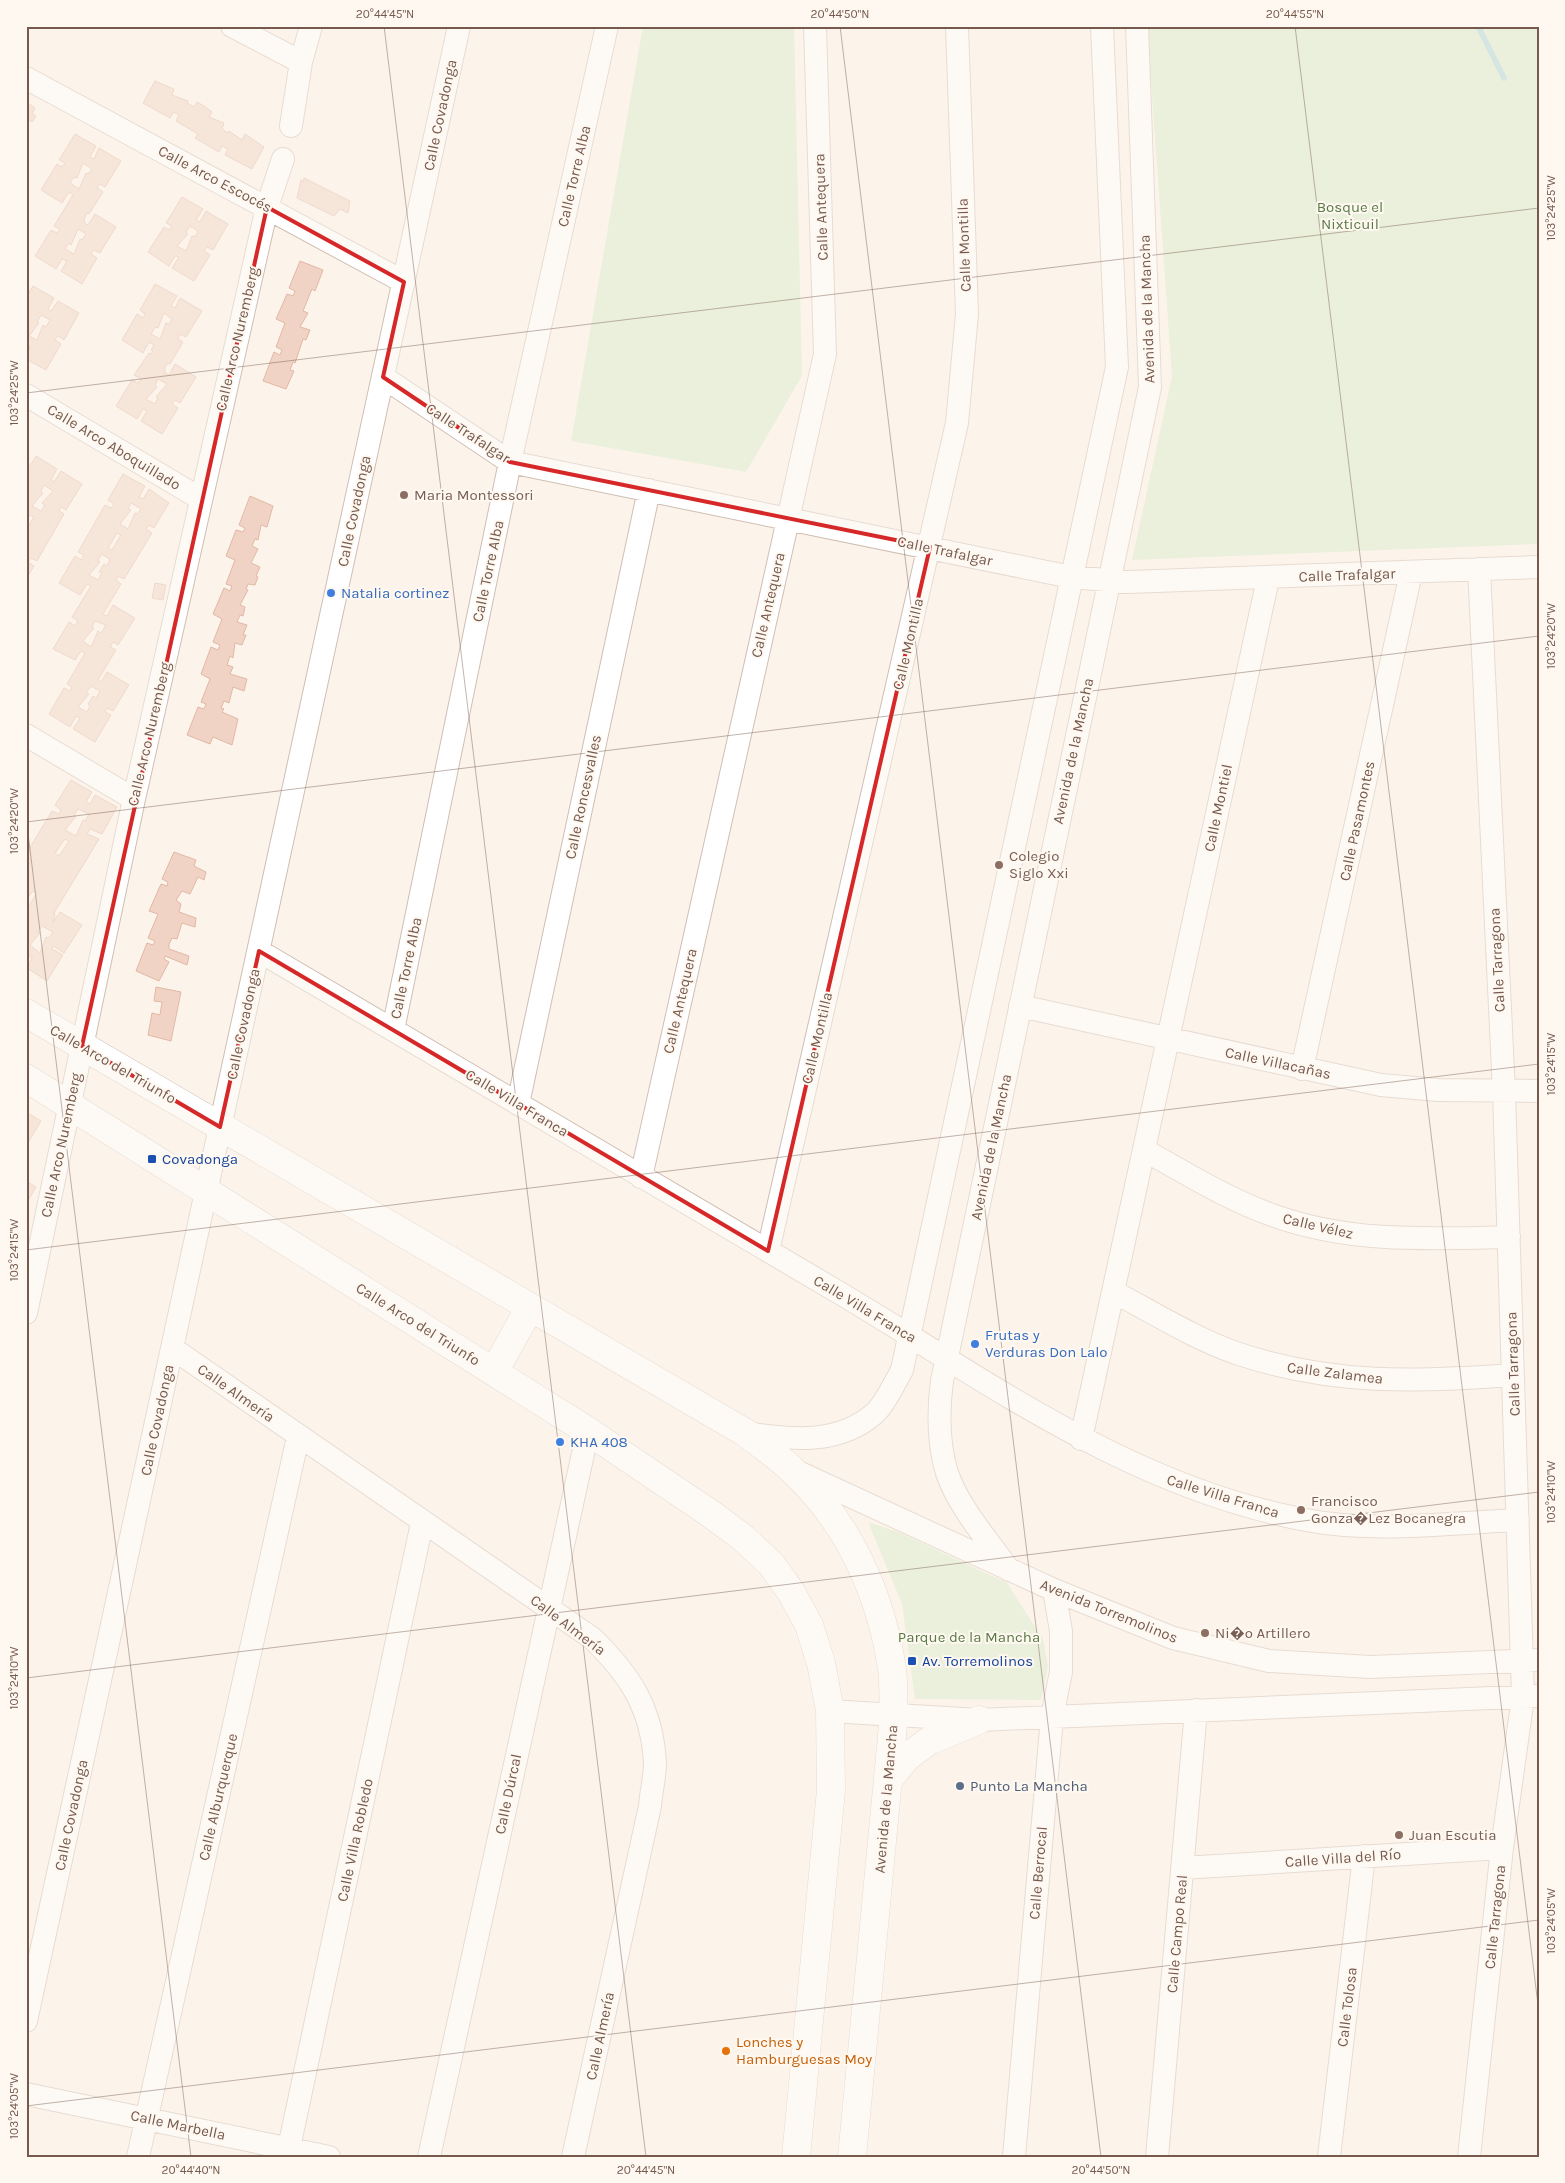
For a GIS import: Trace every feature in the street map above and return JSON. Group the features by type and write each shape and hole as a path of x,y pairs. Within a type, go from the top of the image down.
{"street":[{"path":"232,26 302,62"},
{"path":"291,126 302,62 311,26"},
{"name":"Calle Covadonga","path":"26,2021 459,26"},
{"name":"Calle Torre Alba","path":"393,1030 510,462 607,26"},
{"name":"Calle Antequera","path":"641,1177 825,354 816,26"},
{"name":"Calle Montilla","path":"768,1251 957,423 967,314 956,26"},
{"path":"746,1433 781,1439 808,1440 842,1432 876,1412 902,1370 1117,367 1102,26"},
{"name":"Avenida de la Mancha","path":"1009,1570 961,1501 947,1473 940,1440 939,1406 947,1358 1150,387 1138,26"},
{"name":"Calle Arco Escocés","path":"26,78 404,282"},
{"name":"Calle Arco Nuremberg","path":"26,1313 134,799 267,207 283,158"},
{"name":"Calle Trafalgar","path":"383,378 510,462 930,547 1071,578 1108,582 1268,579 1539,567"},
{"name":"Calle Arco Aboquillado","path":"26,395 201,499"},
{"name":"Calle Roncesvalles","path":"518,1104 649,490"},
{"name":"Calle Tarragona","path":"1469,2157 1502,1848 1531,1697 1531,1661 1518,1520 1504,1092 1479,569"},
{"name":"Calle Pasamontes","path":"1302,1069 1411,573"},
{"name":"Calle Montiel","path":"1082,1439 1268,579"},
{"path":"26,735 134,799"},
{"name":"Calle Villa Franca","path":"258,951 910,1335 1082,1439 1163,1478 1236,1503 1308,1521 1374,1526 1518,1520"},
{"name":"Calle Villacañas","path":"1020,1006 1382,1085 1438,1090 1504,1092 1539,1090"},
{"name":"Calle Arco del Triunfo","path":"26,1013 746,1433 792,1469"},
{"name":"Calle Arco del Triunfo","path":"26,1078 588,1431 742,1537 771,1564 791,1592 809,1625 821,1663 830,1710"},
{"name":"Calle Vélez","path":"1144,1150 1224,1194 1272,1215 1318,1229 1360,1236 1412,1239 1509,1237"},
{"name":"Calle Zalamea","path":"1114,1292 1180,1328 1238,1353 1294,1370 1356,1379 1425,1381 1513,1375"},
{"path":"494,1372 530,1307"},
{"name":"Calle Almería","path":"172,1348 422,1523 592,1638 619,1664 637,1692 650,1728 655,1764 650,1806 573,2157"},
{"name":"Calle Dúrcal","path":"429,2157 588,1431"},
{"name":"Calle Alburquerque","path":"138,2157 298,1437"},
{"name":"Avenida de la Mancha","path":"792,1469 828,1510 853,1549 871,1586 884,1625 892,1671 894,1715 852,2157"},
{"name":"Avenida Torremolinos","path":"792,1469 1054,1590 1173,1638 1269,1661 1370,1667 1531,1661"},
{"name":"Calle Villa Robledo","path":"288,2153 422,1523"},
{"name":"Calle Berrocal","path":"1014,2157 1052,1717 1061,1672 1061,1631 1054,1590"},
{"path":"796,2157 831,1790 830,1710 979,1720 1531,1697"},
{"name":"Calle Campo Real","path":"1157,2157 1196,1710"},
{"path":"888,1780 907,1756 930,1741 979,1720"},
{"name":"Calle Villa del Río","path":"1183,1868 1502,1848"},
{"name":"Calle Tolosa","path":"1329,2157 1364,1856"},
{"name":"Calle Marbella","path":"26,2094 145,2119 288,2153 329,2157"}],"highlighted area":[{"path":"267,207 404,282 383,377 510,462 930,547 768,1251 259,951 220,1127 82,1046"}],"green space":[{"path":"643,26 794,26 802,376 746,472 571,441"},
{"name":"Bosque el Nixticuil","path":"1147,26 1539,26 1539,544 1132,560 1172,376"},
{"name":"Parque de la Mancha","path":"868,1522 898,1532 1007,1583 1043,1639 1048,1666 1041,1700 915,1699 902,1604"}],"building":[{"path":"155,81 174,89 172,95 188,101 187,103 194,107 197,102 204,106 212,112 209,117 224,123 222,129 228,133 229,131 242,140 245,134 264,147 252,169 225,155 228,149 222,146 219,152 195,138 198,134 176,121 179,115 174,112 170,118 143,103"},
{"path":"26,102 35,108 32,114 36,116 32,122 26,119"},
{"path":"75,134 96,146 90,157 94,159 99,148 121,161 105,187 100,184 97,188 103,192 85,217 84,223 88,225 95,214 116,227 100,253 94,250 91,254 97,258 82,284 61,271 67,261 62,259 56,269 35,256 51,230 57,233 60,229 54,226 73,195 69,192 62,203 41,190 57,164 62,167 65,163 59,160","holes":["83,163 92,169 88,174 86,173 79,189 70,183 74,177 77,178","78,229 86,234 82,240 80,239 74,254 65,249 69,243 71,245"]},
{"path":"304,178 350,201 348,213 340,209 334,216 297,198 301,180 303,182"},
{"path":"182,197 203,209 196,220 200,222 206,211 228,224 213,250 207,247 204,251 210,255 194,281 172,268 179,257 175,256 169,266 148,252 164,227 169,230 172,226 166,223","holes":["190,226 198,231 195,237 192,236 186,251 177,246 188,234 186,232"]},
{"path":"300,261 323,270 315,291 312,289 303,311 308,313 300,327 310,330 306,340 303,339 295,363 293,362 290,370 294,371 286,389 263,381 274,352 280,355 282,350 276,347 285,323 276,319 287,294 293,296 295,291 289,288"},
{"path":"155,284 177,296 171,306 175,308 180,298 202,311 186,337 180,334 178,339 183,342 170,364 168,363 165,367 165,373 169,375 175,364 196,377 180,403 175,400 172,404 178,408 162,434 141,421 147,411 143,409 137,419 116,406 132,380 138,383 141,379 134,375 149,353 151,354 153,351 151,350 154,345 149,342 143,353 122,340 137,314 143,318 145,314 140,310","holes":["164,313 172,319 169,324 166,323 160,339 151,334 155,327 158,328","158,379 167,384 156,397 158,398 155,404 146,399 157,387 155,385"]},
{"path":"33,286 54,298 48,309 51,311 58,301 79,313 64,340 58,336 55,340 61,344 46,370 26,359 30,347 26,345 26,297","holes":["41,315 50,320 46,327 43,325 37,340 29,336 39,323 37,322"]},
{"path":"36,456 57,469 51,480 54,482 61,471 82,484 66,510 61,507 59,511 64,514 37,561 31,558 28,562 34,566 26,579 26,530 34,517 30,515 26,521 26,472","holes":["44,485 53,491 42,503 45,505 41,511 32,506 43,493 41,491"]},
{"path":"123,474 145,486 139,497 143,499 149,489 169,503 154,528 149,525 146,529 152,533 124,579 118,576 116,580 121,584 103,614 107,616 113,605 135,618 118,645 113,642 110,647 116,650 98,680 101,682 107,672 129,685 113,711 107,708 105,712 111,715 95,742 73,729 80,718 76,716 70,727 49,714 64,688 70,691 72,687 67,684 85,653 81,651 75,660 53,649 69,622 75,626 78,621 72,617 91,586 87,584 80,595 59,583 75,556 81,560 84,555 78,552 105,505 111,508 114,504 108,500","holes":["131,503 141,509 137,514 135,513 128,529 120,524 131,510 128,509","117,533 121,535 112,550 108,548","101,554 110,559 107,566 104,564 99,572 102,573 98,580 89,575 100,562 98,561","95,621 106,625 101,633 98,631 91,647 83,641 94,628 92,627","91,686 100,691 96,698 93,696 88,704 90,706 87,712 78,707 89,694 86,693"]},
{"path":"250,496 273,506 267,527 261,525 258,540 255,539 252,546 258,549 251,563 260,567 255,585 248,584 246,589 248,590 240,605 245,607 243,616 240,615 237,622 247,625 243,635 246,635 242,645 235,643 233,658 230,656 227,665 233,667 230,674 247,679 244,691 233,687 229,703 224,701 221,708 224,709 222,712 238,719 232,745 213,737 210,744 187,735 198,707 204,709 206,704 201,702 210,679 201,674 211,647 218,650 220,645 213,642 222,619 213,614 224,588 230,591 232,586 226,584 235,560 226,556 236,530 243,532 245,528 239,525"},
{"path":"155,583 166,585 163,600 152,598"},
{"path":"71,780 92,792 86,802 90,804 95,795 117,807 102,834 90,829 87,834 99,839 54,913 53,922 60,912 82,925 64,953 53,946 52,949 63,955 47,981 27,968 32,958 29,956 26,960 26,910 37,893 33,891 26,900 26,863 28,865 31,861 26,858 26,854 52,811 59,814 61,810 55,805","holes":["78,809 89,814 85,821 83,820 76,836 65,830 76,816 74,815","65,839 69,841 59,856 55,853","42,926 53,932 49,938 46,937 40,953 30,945 40,933 38,932"]},
{"path":"174,852 196,860 194,866 206,872 204,880 198,877 190,894 182,891 176,900 181,904 179,912 196,918 195,927 182,923 177,939 172,938 169,944 169,949 189,956 187,965 165,956 164,959 169,962 159,981 136,971 147,943 153,945 155,941 148,938 158,914 149,911 161,884 167,886 168,882 162,879"},
{"path":"156,987 181,992 171,1041 148,1035 152,1013 160,1015 162,1002 154,1001"},
{"path":"26,1112 41,1121 26,1146"},
{"path":"26,1181 36,1187 26,1204"}],"waterway":[{"path":"1478,26 1504,78"}],"place":[{"name":"Maria Montessori","path":"404,495"},
{"name":"Natalia cortinez","path":"331,593"},
{"name":"Colegio Siglo Xxi","path":"999,865"},
{"name":"Covadonga","path":"152,1159"},
{"name":"Frutas y Verduras Don Lalo","path":"975,1344"},
{"name":"KHA 408","path":"560,1442"},
{"name":"Francisco Gonza�Lez Bocanegra","path":"1301,1510"},
{"name":"Ni�o Artillero","path":"1205,1633"},
{"name":"Av. Torremolinos","path":"912,1661"},
{"name":"Punto La Mancha","path":"960,1786"},
{"name":"Juan Escutia","path":"1399,1835"},
{"name":"Lonches y Hamburguesas Moy","path":"726,2051"}]}
